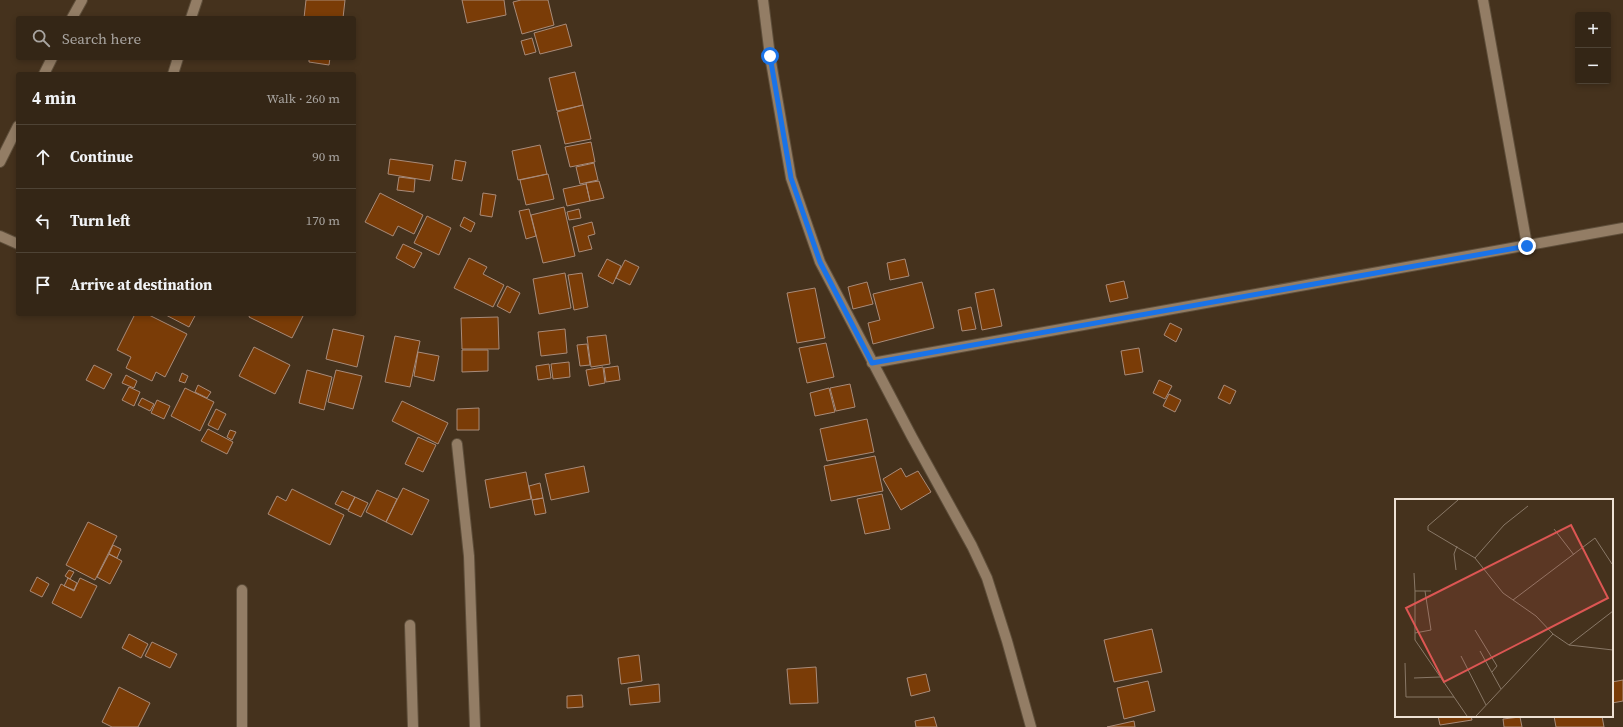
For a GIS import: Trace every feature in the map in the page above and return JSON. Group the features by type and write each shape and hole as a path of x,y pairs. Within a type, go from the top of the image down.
{"street":[{"path":"73,16 82,0"},
{"path":"192,16 197,0"},
{"path":"763,0 770,56 791,178 820,262 872,363 972,546 987,578 1007,641 1031,727"},
{"path":"1483,0 1527,246"},
{"path":"45,72 51,60"},
{"path":"174,72 177,60"},
{"path":"0,162 16,130"},
{"path":"872,363 1623,228"},
{"path":"0,236 16,243"},
{"path":"457,444 469,556 475,727"},
{"path":"242,590 242,727"},
{"path":"410,625 413,727"}],"building":[{"path":"306,0 345,0 343,16 304,16"},
{"path":"462,0 504,0 506,15 467,23"},
{"path":"521,0 548,0 554,25 522,34 513,2"},
{"path":"566,24 572,46 540,54 534,33"},
{"path":"532,38 536,52 525,55 521,41"},
{"path":"309,60 330,60 329,65 309,62"},
{"path":"575,72 583,105 557,111 549,78"},
{"path":"583,105 591,139 565,144 557,112"},
{"path":"591,142 595,162 570,167 565,147"},
{"path":"540,145 547,174 518,180 512,151"},
{"path":"390,159 433,165 430,181 388,174"},
{"path":"455,160 466,162 462,181 452,179"},
{"path":"594,163 598,180 580,184 576,167"},
{"path":"548,174 554,199 526,205 520,180"},
{"path":"399,177 415,179 414,192 397,190"},
{"path":"599,181 604,198 590,201 586,183"},
{"path":"586,184 590,201 567,206 563,189"},
{"path":"380,193 423,215 414,234 398,226 393,236 365,222"},
{"path":"483,193 496,195 492,217 480,215"},
{"path":"564,207 575,256 543,263 531,215"},
{"path":"529,209 536,236 526,239 519,211"},
{"path":"579,209 581,218 569,220 567,212"},
{"path":"427,216 451,228 439,255 414,243"},
{"path":"464,217 475,223 471,232 460,226"},
{"path":"592,222 595,234 588,236 592,249 579,252 573,227"},
{"path":"403,244 422,253 414,268 396,258"},
{"path":"469,258 487,267 483,274 504,285 493,307 454,288"},
{"path":"607,259 621,266 613,284 598,276"},
{"path":"905,259 909,276 890,280 887,263"},
{"path":"625,260 639,267 630,285 616,278"},
{"path":"565,273 571,308 539,314 533,279"},
{"path":"582,273 588,307 574,310 568,275"},
{"path":"1124,281 1128,298 1110,302 1106,285"},
{"path":"867,282 873,304 853,309 848,287"},
{"path":"922,282 934,328 873,344 868,323 880,320 873,294"},
{"path":"507,286 520,293 510,313 497,306"},
{"path":"815,288 825,338 797,343 787,293"},
{"path":"994,289 1002,326 982,330 975,293"},
{"path":"971,307 976,329 962,331 958,310"},
{"path":"134,316 151,316 187,334 165,377 156,372 152,381 126,368 131,357 117,350"},
{"path":"168,316 195,316 189,327"},
{"path":"249,316 303,316 292,338"},
{"path":"498,317 499,349 462,349 461,318"},
{"path":"1170,323 1182,329 1176,342 1164,335"},
{"path":"333,329 364,336 357,367 326,359"},
{"path":"565,329 567,353 541,356 538,332"},
{"path":"606,335 610,364 591,367 587,337"},
{"path":"395,336 420,341 410,387 385,382"},
{"path":"826,343 834,377 807,383 799,348"},
{"path":"587,344 590,365 580,366 577,345"},
{"path":"254,347 290,365 275,394 239,376"},
{"path":"1139,348 1143,372 1125,375 1121,351"},
{"path":"462,350 488,350 488,371 462,372"},
{"path":"418,352 439,356 434,381 414,376"},
{"path":"569,362 570,377 553,379 551,364"},
{"path":"549,364 551,378 538,380 536,366"},
{"path":"94,365 112,374 104,389 86,380"},
{"path":"618,366 620,380 606,382 604,368"},
{"path":"603,367 605,383 589,386 586,370"},
{"path":"307,370 332,377 324,410 299,403"},
{"path":"336,370 362,376 353,409 328,402"},
{"path":"182,373 188,376 185,383 179,381"},
{"path":"126,375 137,381 134,388 122,383"},
{"path":"1159,380 1172,386 1165,399 1153,393"},
{"path":"850,384 855,407 836,411 830,388"},
{"path":"198,385 211,392 207,398 195,392"},
{"path":"1224,385 1236,391 1230,404 1218,398"},
{"path":"129,387 140,392 134,406 122,400"},
{"path":"185,388 214,402 200,431 171,416"},
{"path":"829,388 835,412 815,416 810,393"},
{"path":"1169,394 1181,400 1175,412 1163,406"},
{"path":"142,398 154,404 150,411 138,405"},
{"path":"157,400 170,406 164,419 151,413"},
{"path":"402,401 448,423 438,444 392,421"},
{"path":"479,408 479,430 457,430 457,409"},
{"path":"216,409 226,414 218,430 208,425"},
{"path":"867,419 874,452 827,461 820,429"},
{"path":"208,429 233,442 227,454 201,441"},
{"path":"230,430 236,432 232,440 227,437"},
{"path":"418,437 436,445 423,472 405,464"},
{"path":"875,456 883,491 831,501 824,466"},
{"path":"584,466 589,492 551,500 545,474"},
{"path":"901,468 906,477 918,471 931,492 901,510 883,479"},
{"path":"526,472 531,499 490,508 485,480"},
{"path":"540,483 543,498 532,500 529,486"},
{"path":"403,488 429,500 412,535 386,522"},
{"path":"292,489 344,515 330,545 268,514 277,496 286,501"},
{"path":"377,490 397,499 386,522 366,512"},
{"path":"342,491 355,497 348,510 335,504"},
{"path":"882,494 890,529 865,534 857,499"},
{"path":"355,497 368,503 361,517 348,511"},
{"path":"543,498 546,513 535,515 532,500"},
{"path":"88,522 117,536 95,580 66,565"},
{"path":"113,545 121,549 117,558 109,554"},
{"path":"109,554 122,561 110,584 97,577"},
{"path":"69,570 74,572 70,579 65,576"},
{"path":"37,577 49,584 42,597 30,591"},
{"path":"68,578 77,583 74,590 64,586"},
{"path":"80,578 97,586 81,618 52,603 61,584 74,591"},
{"path":"1152,629 1162,672 1114,682 1104,640"},
{"path":"129,634 148,644 141,658 122,648"},
{"path":"152,642 177,654 170,668 145,656"},
{"path":"639,655 642,681 621,684 618,658"},
{"path":"816,667 818,703 790,704 787,669"},
{"path":"926,674 930,691 911,696 907,678"},
{"path":"1623,680 1623,701 1613,703 1613,682"},
{"path":"1148,681 1155,711 1124,719 1117,688"},
{"path":"659,684 660,702 630,705 628,688"},
{"path":"119,687 150,703 138,727 112,727 102,722"},
{"path":"582,695 583,707 567,708 567,696"},
{"path":"934,717 937,727 916,727 915,721"},
{"path":"1438,717 1471,717 1472,720 1440,725"},
{"path":"1520,717 1522,727 1504,727 1503,719"},
{"path":"1554,717 1602,717 1604,727 1556,727"},
{"path":"1134,721 1135,727 1107,727"}],"route":[{"path":"770,56 791,178 820,262 872,363 1527,246"}]}
